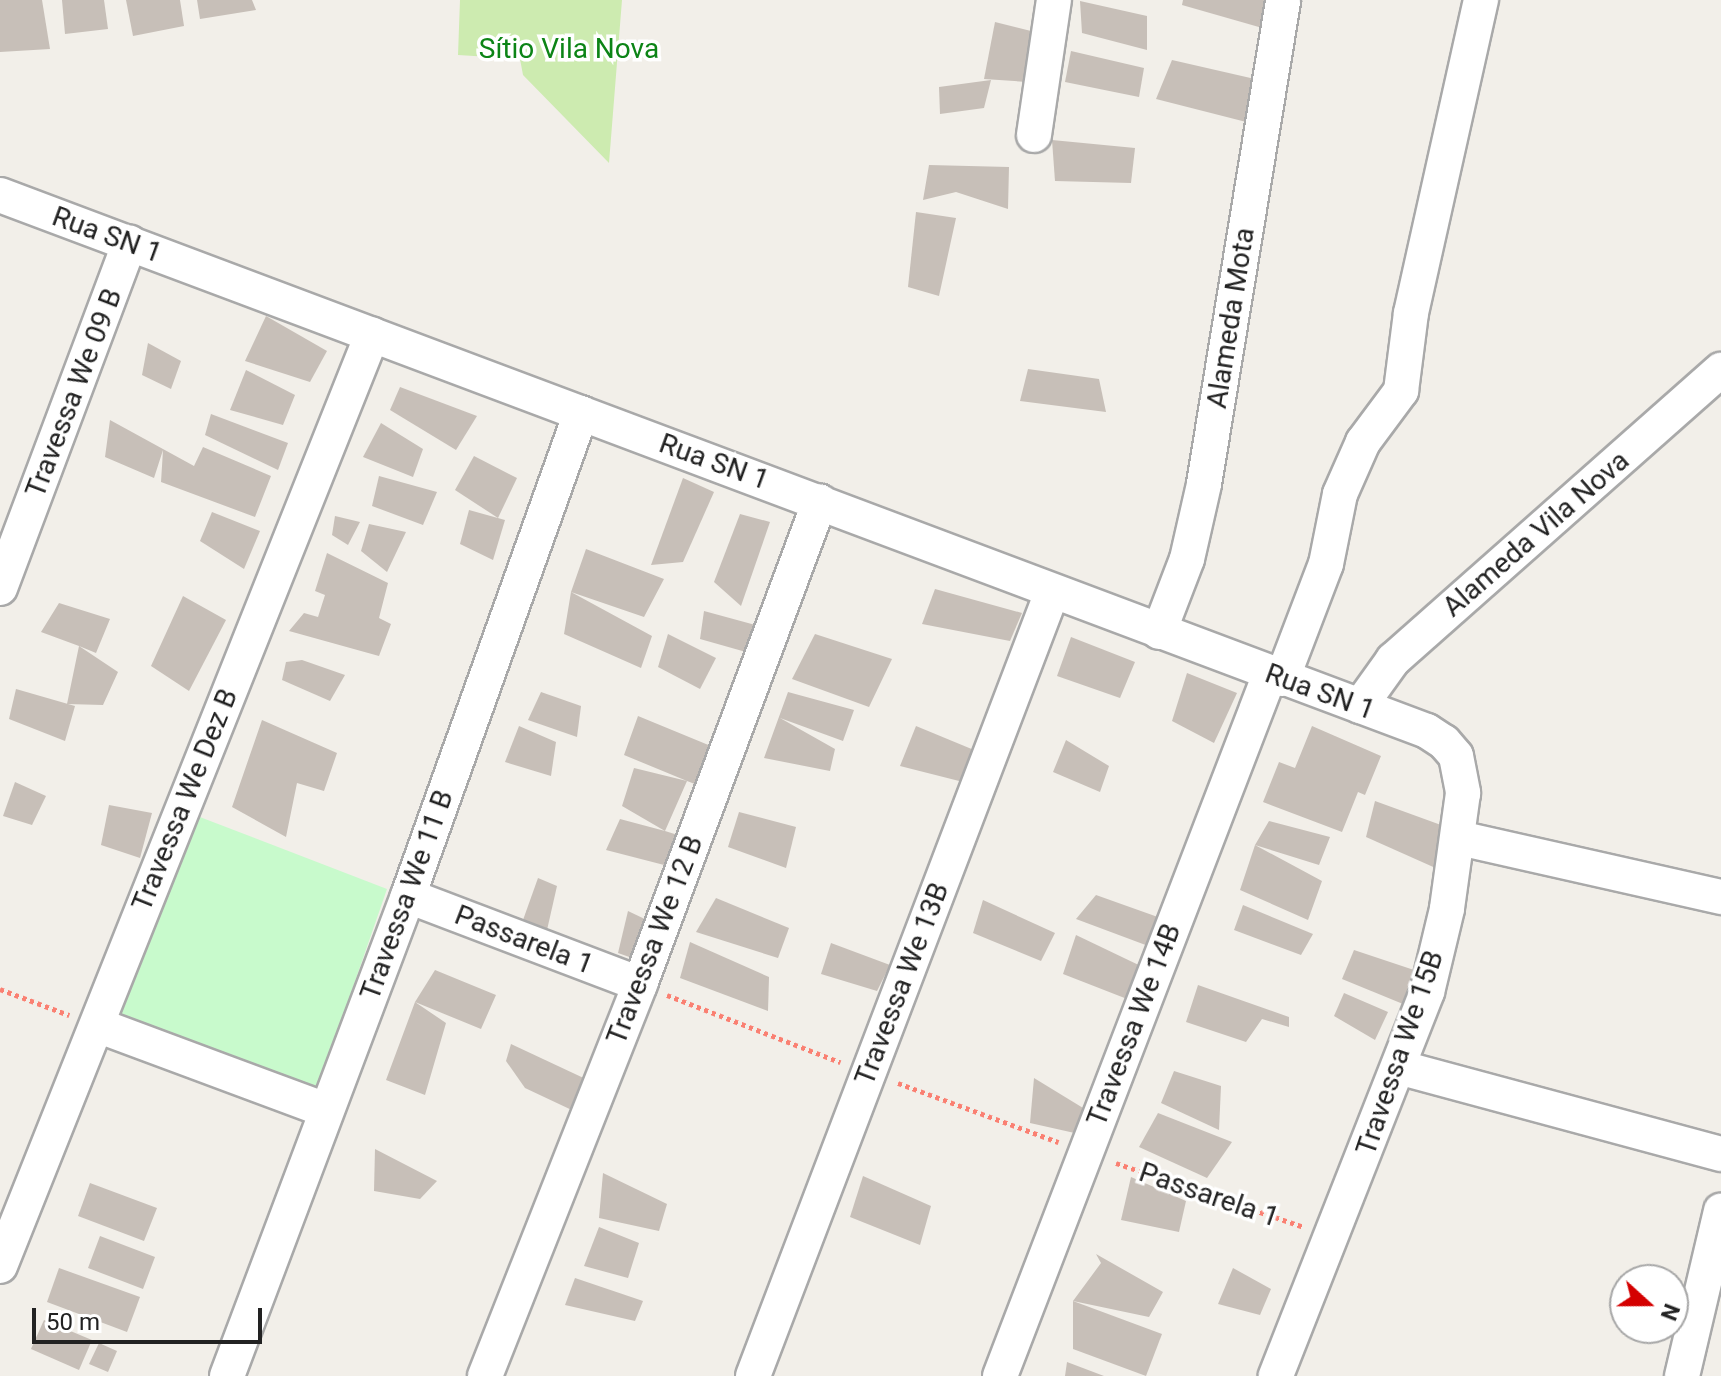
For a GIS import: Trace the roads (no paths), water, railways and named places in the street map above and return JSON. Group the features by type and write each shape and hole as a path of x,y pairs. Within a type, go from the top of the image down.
{"street":[{"path":"1034,135 1054,0"},
{"name":"Alameda Mota","path":"1159,632 1187,559 1204,484 1283,0"},
{"name":"Travessa We 14B","path":"1000,1376 1085,1152 1276,677 1326,564 1340,494 1363,442 1401,391 1411,313 1481,0"},
{"name":"Rua SN 1","path":"0,195 820,501 1276,677 1427,731"},
{"name":"Travessa We 09 B","path":"0,588 130,243"},
{"name":"Travessa We Dez B","path":"0,1266 372,335"},
{"name":"Alameda Vila Nova","path":"1360,706 1393,660 1721,370"},
{"name":"Travessa We 11 B","path":"227,1376 408,896 581,413"},
{"name":"Travessa We 12 B","path":"485,1376 640,984 820,501"},
{"name":"Travessa We 13B","path":"753,1376 1052,592"},
{"name":"Travessa We 15B","path":"1276,1376 1402,1068 1427,992 1459,838 1461,771 1450,749 1427,731"},
{"path":"1459,838 1721,897"},
{"name":"Passarela 1","path":"408,896 640,984"},
{"path":"97,1025 326,1110"},
{"path":"1402,1068 1721,1154"},
{"path":"1682,1376 1721,1211"}],"park label":[{"name":"Sítio Vila Nova","path":"569,49"}]}
